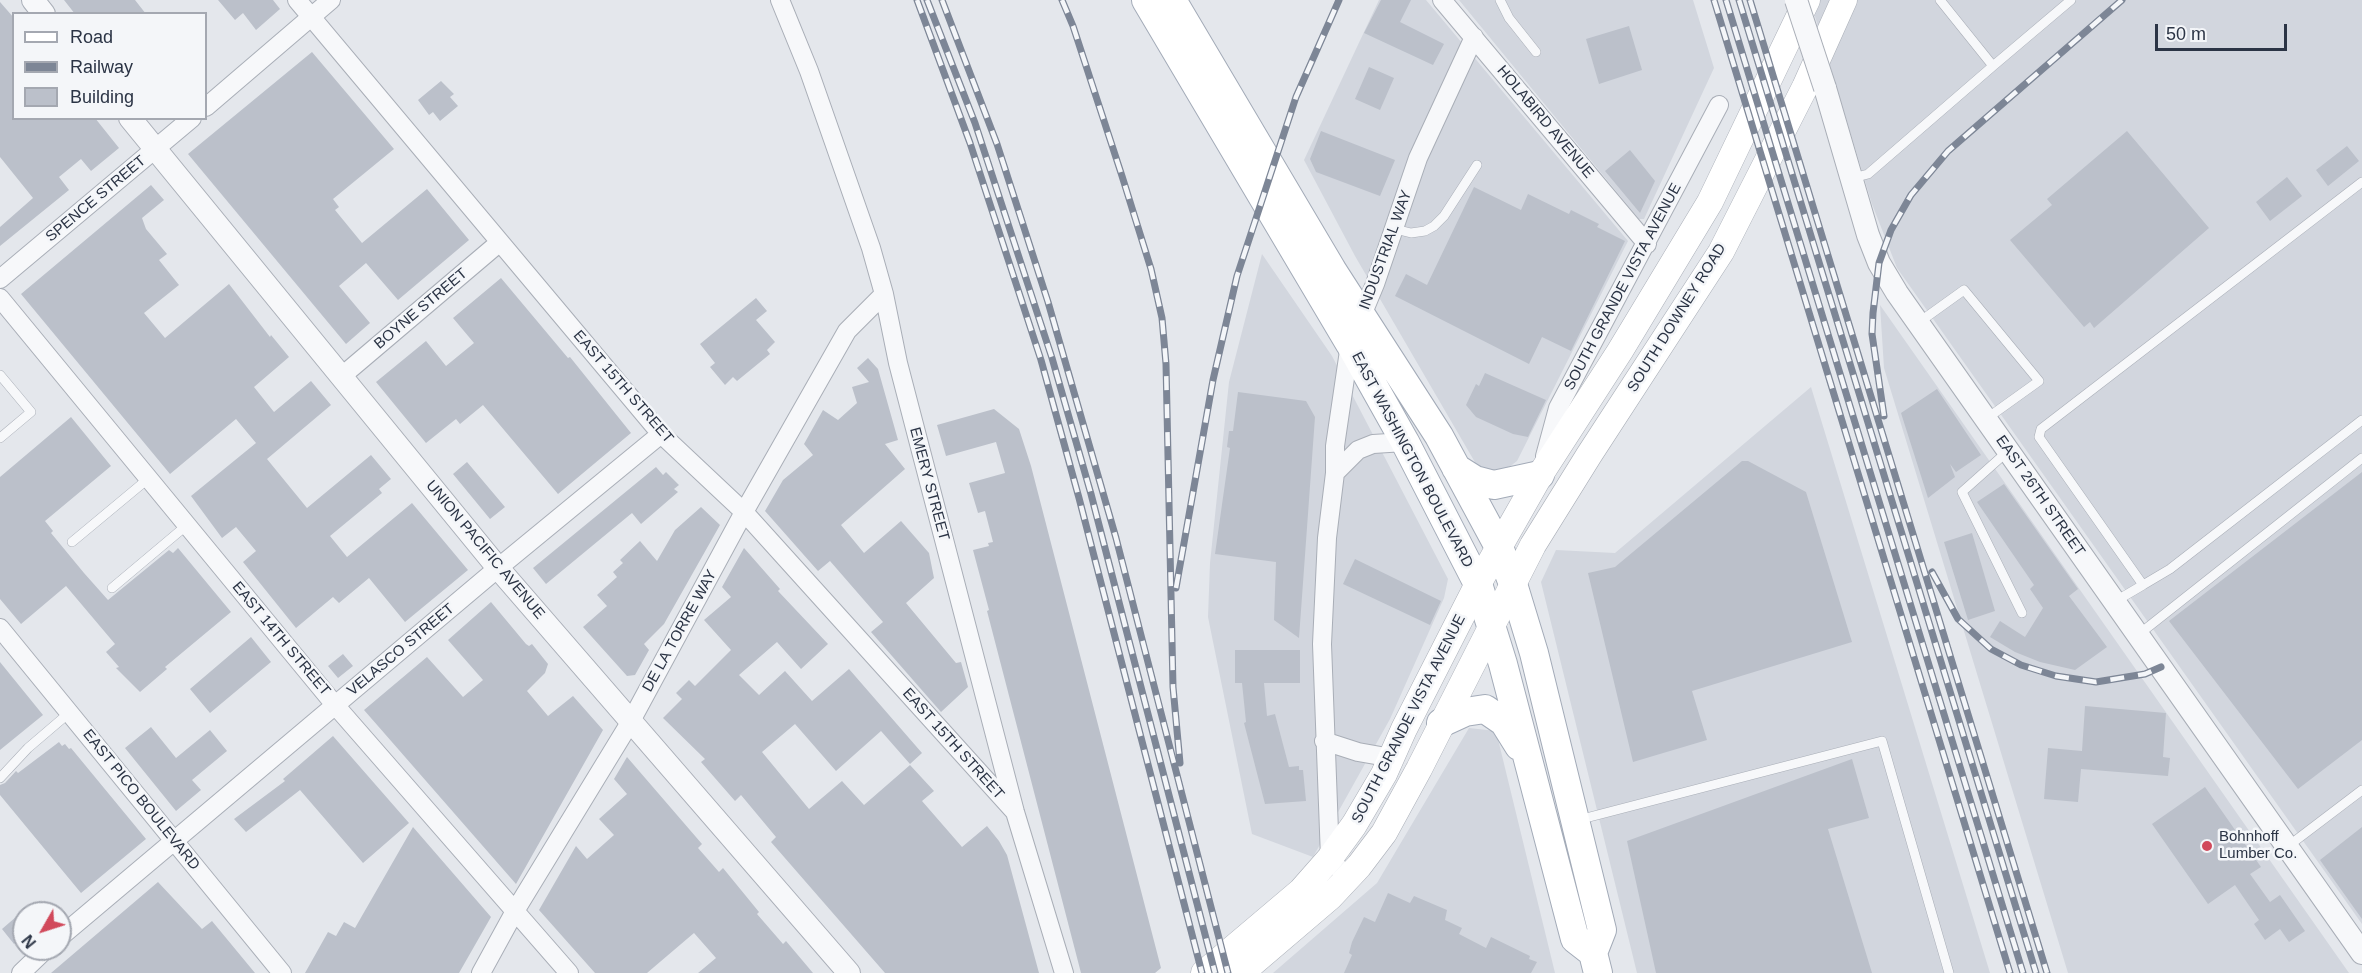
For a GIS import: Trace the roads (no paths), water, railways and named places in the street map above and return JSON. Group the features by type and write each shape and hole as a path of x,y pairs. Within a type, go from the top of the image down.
{"main road":[{"name":"EAST WASHINGTON BOULEVARD","path":"1146,0 1350,344 1405,442 1478,584 1503,664 1575,939 1595,963"},
{"name":"EAST WASHINGTON BOULEVARD","path":"1172,0 1362,316 1402,376 1499,547 1534,653 1602,930 1595,963"},
{"name":"SOUTH DOWNEY ROAD","path":"1478,584 1540,475 1620,351 1710,202 1807,0"},
{"name":"SOUTH DOWNEY ROAD","path":"1491,625 1533,545 1721,252 1805,87 1844,0"},
{"path":"1456,468 1475,480 1494,485 1540,475"},
{"name":"SOUTH GRANDE VISTA AVENUE","path":"1204,973 1301,891 1330,858 1354,825 1392,758 1404,729 1478,584"},
{"name":"SOUTH GRANDE VISTA AVENUE","path":"1241,973 1330,897 1348,879 1384,833 1491,625"},
{"path":"1441,723 1465,712 1485,709 1504,722 1527,761"}],"street":[{"path":"33,0 42,12"},
{"name":"EAST 15TH STREET","path":"297,0 661,434 744,512 1015,812"},
{"path":"207,106 331,0"},
{"name":"EMERY STREET","path":"780,0 809,71 871,248 884,294 898,363 1015,812 1064,973"},
{"name":"HOLABIRD AVENUE","path":"1442,0 1647,244"},
{"name":"EAST 26TH STREET","path":"1796,0 1868,235 1879,263 1918,323 2362,953"},
{"name":"INDUSTRIAL WAY","path":"1330,858 1324,741 1323,621 1327,538 1335,473 1335,446 1350,344 1395,229 1418,158 1474,37"},
{"name":"SOUTH GRANDE VISTA AVENUE","path":"1540,475 1558,408 1719,105"},
{"name":"UNION PACIFIC AVENUE","path":"132,120 498,568 849,973"},
{"name":"SPENCE STREET","path":"0,279 190,120"},
{"name":"BOYNE STREET","path":"342,376 500,242"},
{"name":"DE LA TORRE WAY","path":"481,973 515,911 631,721 744,512 847,331 884,294"},
{"name":"EAST 14TH STREET","path":"0,298 335,705 569,973"},
{"name":"VELASCO STREET","path":"72,927 498,568 661,434"},
{"path":"1335,473 1358,450 1373,444 1405,442"},
{"name":"EAST PICO BOULEVARD","path":"0,628 282,973"},
{"path":"1324,741 1358,752 1392,758"},
{"path":"1330,858 1348,879"},
{"path":"21,973 34,961"}],"lane":[{"path":"1500,0 1509,18 1536,52"},
{"path":"1940,0 1993,66"},
{"path":"1851,179 1868,174 2071,0"},
{"path":"1395,229 1411,233 1425,231 1434,226 1444,216 1477,165"},
{"path":"2143,585 2038,437 2038,433 2075,402 2362,182"},
{"path":"1918,323 1964,290 2039,381 1986,419"},
{"path":"0,375 31,412 0,438"},
{"path":"2114,602 2170,569 2362,420"},
{"path":"2008,451 1962,492 2022,613"},
{"path":"2138,635 2362,458"},
{"path":"72,542 149,478"},
{"path":"112,588 187,525"},
{"path":"0,778 28,748 69,713"},
{"path":"1576,820 1882,741 1949,973"},
{"path":"2287,847 2362,790"}],"railway":[{"path":"917,0 970,143 1041,360 1202,973"},
{"path":"927,0 975,123 1052,358 1091,494 1215,973"},
{"path":"942,0 997,144 1048,302 1116,538 1228,973"},
{"path":"1062,0 1073,26 1122,176 1151,269 1162,318 1166,364 1173,687 1180,763"},
{"path":"1176,588 1213,380 1237,276 1296,97 1339,0"},
{"path":"1714,0 2010,973"},
{"path":"1726,0 2023,973"},
{"path":"1739,0 2036,973"},
{"path":"1750,0 2047,973"},
{"path":"1884,416 1872,334 1879,263 1891,230 1911,195 1948,151 2122,0"},
{"path":"1932,572 1958,619 1991,649 2021,665 2056,676 2096,682 2145,674 2161,667"}],"place":[{"name":"Bohnhoff Lumber Co.","path":"2207,846"}]}
